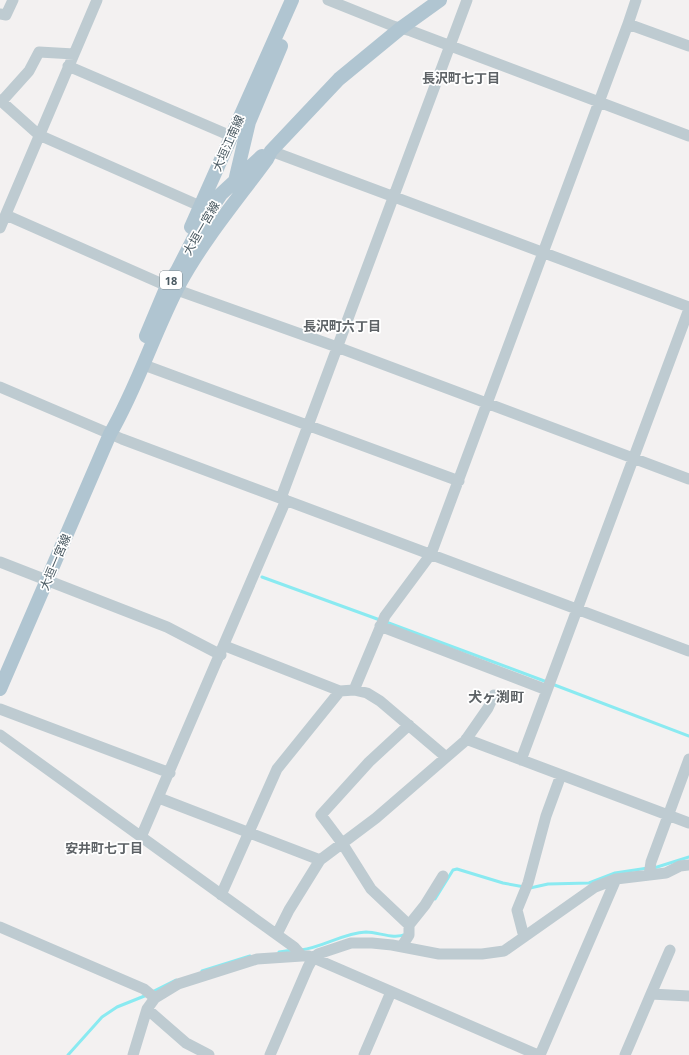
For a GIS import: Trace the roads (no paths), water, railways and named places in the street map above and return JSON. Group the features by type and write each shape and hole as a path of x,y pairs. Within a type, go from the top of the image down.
{"main road":[{"name":"大垣江南線","path":"172,288 173,268 292,0"},
{"name":"大垣江南線","path":"219,224 236,179 241,149 249,122 301,0"},
{"name":"大垣一宮線","path":"0,690 110,434 124,410 144,365 177,271 201,224 221,194 262,156 271,151 339,79 401,28 440,0"},
{"name":"大垣一宮線","path":"110,434 117,406 172,288 205,241 267,160 271,151"}],"street":[{"path":"0,14 6,15 13,0"},
{"path":"0,228 97,0"},
{"path":"328,0 689,136"},
{"path":"142,837 223,651 283,499 337,347 466,0"},
{"path":"354,690 385,616 431,554 636,0"},
{"path":"628,24 689,46"},
{"path":"74,54 39,52 29,71 1,100 39,135 200,206"},
{"path":"68,66 231,136"},
{"path":"271,151 689,308 521,760"},
{"path":"6,215 172,288 337,347 689,478"},
{"path":"144,365 459,481"},
{"path":"0,387 110,434 689,651"},
{"path":"0,562 167,627 223,651 340,691 354,690 367,693 380,701 446,757"},
{"path":"380,626 547,690"},
{"path":"221,894 277,769 340,691"},
{"path":"277,934 289,910 320,860 376,818 466,739 488,708 494,695"},
{"path":"0,709 170,773"},
{"path":"409,725 369,762 321,815 342,843 371,889 409,929"},
{"path":"0,735 277,934 302,954 539,1055 616,880"},
{"path":"466,739 689,823"},
{"path":"649,871 689,759"},
{"path":"524,936 517,910 526,887 546,816 561,774"},
{"path":"159,798 320,860"},
{"path":"133,1055 152,995 178,984 257,959 302,954 318,954 351,943 372,942 402,946 439,954 482,954 504,951 595,887 649,871 666,873 680,866 689,865"},
{"path":"402,946 409,929 443,876"},
{"path":"0,927 152,995"},
{"path":"625,1055 670,950"},
{"path":"270,1055 302,954"},
{"path":"364,1055 391,992"},
{"path":"651,994 689,996"},
{"path":"147,1008 186,1043 210,1055"}],"waterway":[{"path":"262,577 380,620"},
{"path":"386,622 547,682"},
{"path":"552,684 689,736"},
{"path":"654,868 689,857"},
{"path":"435,899 453,870 457,869 503,883 530,888 548,884 589,883 615,873 648,868"},
{"path":"301,950 358,933 371,932 397,936 406,934"},
{"path":"279,952 293,950"},
{"path":"202,971 250,956"},
{"path":"152,992 176,980"},
{"path":"68,1055 102,1017 117,1007 147,995"}],"district":[{"name":"長沢町七丁目","path":"461,78"},
{"name":"長沢町六丁目","path":"342,326"},
{"name":"犬ヶ渕町","path":"496,696"},
{"name":"安井町七丁目","path":"104,848"}]}
